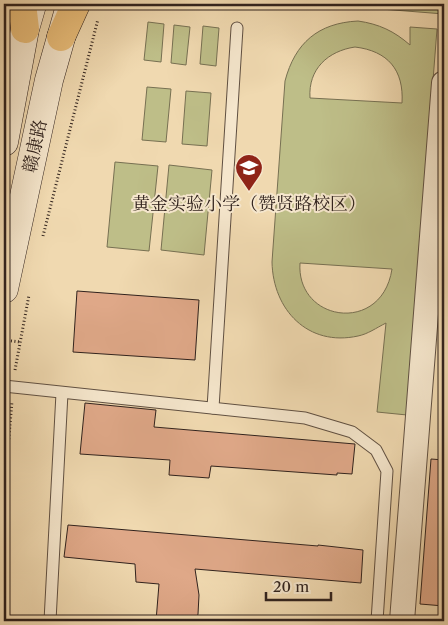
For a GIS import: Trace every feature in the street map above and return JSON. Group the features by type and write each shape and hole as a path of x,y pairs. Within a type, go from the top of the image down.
{"main road":[{"name":"赣康路","path":"4,289 49,80 71,4"},
{"path":"62,37 88,8"},
{"name":"赣康路","path":"4,142 26,12"}],"street":[{"path":"402,621 443,140 444,83"}],"lane":[{"path":"213,408 237,28"},
{"path":"8,387 305,418 352,432 376,450 387,472 377,621"},
{"path":"50,621 62,393"}],"path":[{"path":"42,239 88,8"},
{"path":"4,495 8,387 20,342 31,287"},
{"path":"4,340 20,342"}],"green space":[{"path":"318,4 444,4 444,14"},
{"path":"358,21 379,26 392,32 410,45 410,27 437,29 407,415 377,412 386,323 358,336 340,338 324,336 309,330 286,309 274,279 272,262 285,81 295,56 310,38 331,26","holes":["355,47 377,53 392,64 400,81 402,103 310,98 312,78 322,63 336,53","300,263 392,269 385,290 373,304 357,312 341,313 325,308 311,298 302,283"]},
{"path":"148,22 164,24 161,62 144,60"},
{"path":"174,25 190,27 186,65 171,63"},
{"path":"203,26 219,28 216,66 200,64"},
{"path":"147,87 171,89 166,142 142,140"},
{"path":"186,91 211,93 207,146 182,144"},
{"path":"115,162 158,166 149,251 107,247"},
{"path":"169,165 212,170 204,255 161,250"}],"building":[{"path":"77,291 199,300 195,360 73,352"},
{"path":"85,403 156,410 154,427 355,444 352,474 337,473 337,475 211,466 209,478 169,475 170,460 80,454"},
{"path":"431,459 444,460 444,606 420,604"},
{"path":"68,525 363,550 361,583 195,569 199,595 196,621 156,621 159,584 136,582 135,564 64,557"}],"place":[{"name":"黄金实验小学（赞贤路校区）","path":"249,192"}]}
